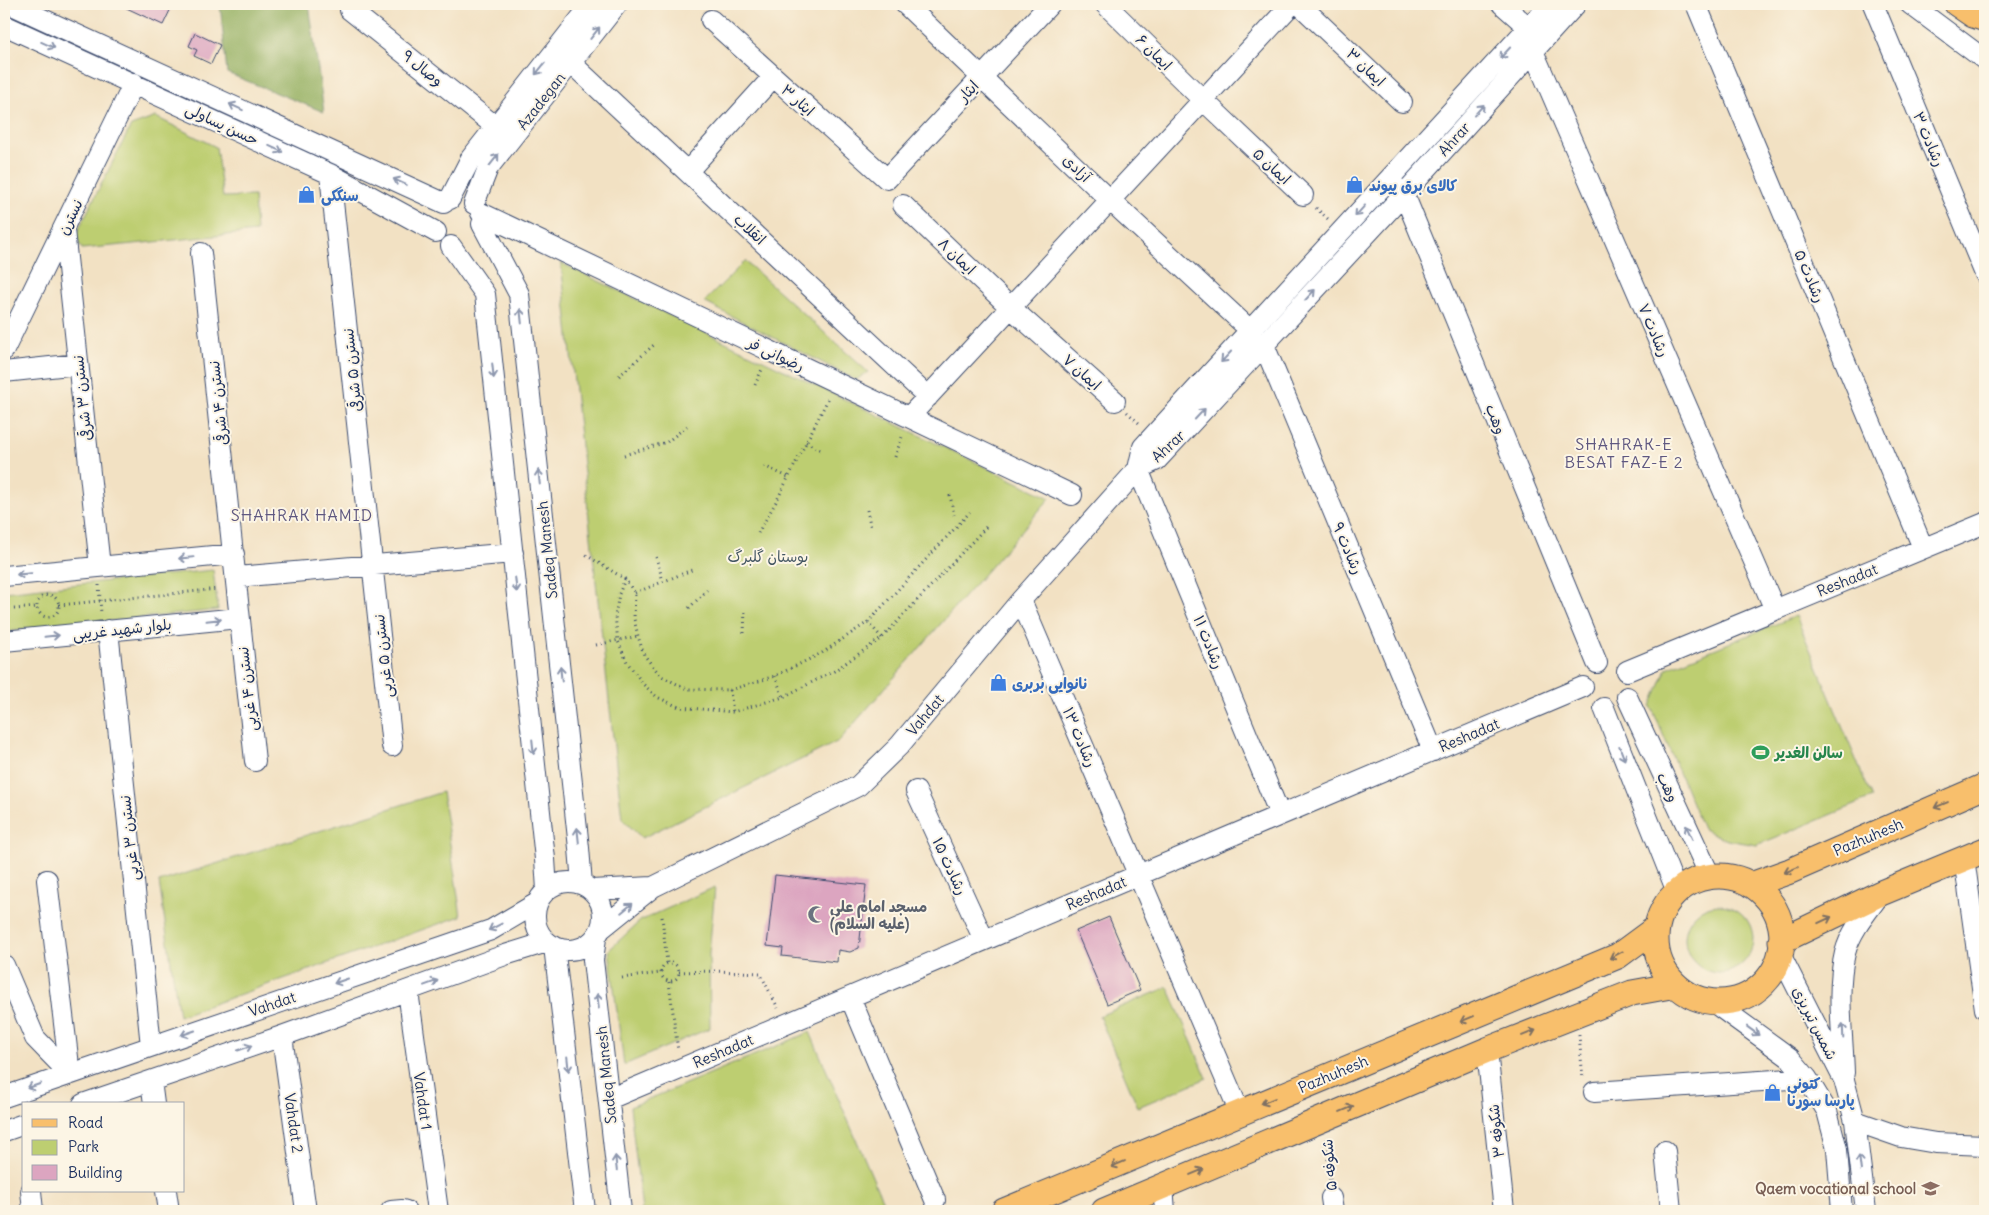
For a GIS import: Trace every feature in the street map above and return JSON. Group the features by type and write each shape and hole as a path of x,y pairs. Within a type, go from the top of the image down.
{"main road":[{"path":"1957,4 1973,16 1985,19"},
{"name":"Pazhuhesh","path":"1751,885 1985,786"},
{"path":"1781,948 1881,893 1975,854"},
{"path":"1710,876 1736,878 1751,885 1764,896 1774,909 1780,924 1781,948 1775,968 1767,979 1752,993 1733,1000 1713,1002 1694,997 1676,985 1663,969 1656,949 1656,928 1664,908 1677,892 1692,882 1710,876"},
{"name":"Pazhuhesh","path":"1004,1211 1618,956 1656,928"},
{"path":"1104,1211 1487,1050 1632,993 1676,985"}],"street":[{"name":"حسن یساولی","path":"10,4 447,201"},
{"name":"Azadegan","path":"447,201 471,158 592,4"},
{"name":"Azadegan","path":"479,214 488,168 617,4"},
{"name":"آزادی","path":"904,4 1250,330"},
{"name":"ایثار","path":"886,178 1050,4"},
{"name":"ایمان ۶","path":"1105,4 1203,100"},
{"path":"909,417 1292,4"},
{"name":"ایمان ۳","path":"1299,4 1402,102"},
{"path":"1502,4 1528,28"},
{"name":"Ahrar","path":"1138,469 1143,447 1550,4"},
{"name":"Ahrar","path":"1138,469 1157,460 1404,194 1576,4"},
{"name":"رشادت ۵","path":"1696,4 1923,548"},
{"name":"رشادت ۳","path":"1873,4 1985,274"},
{"path":"1910,4 1985,60"},
{"name":"وصال ۹","path":"353,7 495,126"},
{"name":"ایثار ۳","path":"711,20 886,178"},
{"name":"حسن یساولی","path":"4,25 330,174 436,232"},
{"name":"رشادت ۷","path":"1533,51 1775,610"},
{"name":"انقلاب","path":"571,63 928,397"},
{"path":"688,171 773,77"},
{"name":"نسترن","path":"4,350 134,83"},
{"name":"ایمان ۵","path":"1203,100 1303,195"},
{"name":"نسترن ۵ شرقی","path":"330,174 373,565"},
{"name":"وهب","path":"1388,180 1404,194 1597,663"},
{"path":"452,246 466,246 481,231 479,214 463,198 447,201 438,208 434,224 439,238 452,246 485,294 545,859 542,897 535,914 536,924 540,934 550,944 567,950 578,950 587,945 598,934 603,918 602,908 598,898 586,887 571,882 561,882 542,897"},
{"name":"ایمان ۸","path":"903,205 1011,308"},
{"name":"رضوانی فر","path":"479,214 1072,495"},
{"name":"Sadeq Manesh","path":"479,214 519,294 573,791 586,887"},
{"name":"نسترن ۳ شرقی","path":"64,230 100,567"},
{"name":"نسترن ۴ شرقی","path":"201,253 237,582"},
{"name":"ایمان ۷","path":"1011,308 1115,401"},
{"name":"رشادت ۹","path":"1264,345 1433,751"},
{"path":"4,372 78,364"},
{"name":"Vahdat","path":"598,934 653,887 858,786 899,746 1021,600 1138,469"},
{"name":"رشادت ۱۱","path":"1138,469 1280,815"},
{"name":"Reshadat","path":"1626,671 1985,523"},
{"path":"237,582 373,565 513,553"},
{"path":"4,576 234,554"},
{"name":"نسترن ۵ غربی","path":"373,565 392,746"},
{"name":"نسترن ۴ غربی","path":"237,582 239,618 255,761"},
{"name":"رشادت ۱۳","path":"1021,600 1240,1113"},
{"name":"بلوار شهید غریبی","path":"4,641 239,618"},
{"name":"نسترن ۳ غربی","path":"108,630 150,1046"},
{"path":"1616,662 1626,671 1630,684 1627,697 1617,706 1604,708 1590,701 1583,687 1586,673 1597,663 1616,662"},
{"name":"Reshadat","path":"609,1099 1583,687"},
{"name":"وهب","path":"1627,697 1710,876"},
{"name":"وهب","path":"1604,708 1677,892"},
{"name":"رشادت ۱۵","path":"916,791 984,940"},
{"path":"1975,854 1985,1009"},
{"path":"47,880 70,1074"},
{"name":"Vahdat","path":"586,887 653,887"},
{"path":"1844,1080 1841,990 1846,952 1861,920 1881,893"},
{"name":"Vahdat","path":"4,1096 491,930 542,897"},
{"name":"Sadeq Manesh","path":"598,934 593,960 622,1211"},
{"path":"89,1102 408,992 505,955 550,944"},
{"path":"550,944 585,1211"},
{"name":"شمس تبریزی","path":"1781,948 1844,1080 1855,1122 1866,1211"},
{"path":"4,965 35,1038 70,1074"},
{"name":"Vahdat 1","path":"408,992 438,1211"},
{"path":"850,997 935,1200"},
{"path":"1713,1002 1790,1058 1807,1078 1827,1111 1837,1149 1842,1211"},
{"name":"Vahdat 2","path":"282,1036 306,1211"},
{"name":"شکوفه ۳","path":"1487,1050 1504,1211"},
{"path":"1594,1092 1807,1078"},
{"path":"150,1081 154,1102"},
{"path":"1855,1122 1901,1137 1936,1143 1985,1145"},
{"path":"4,1131 22,1126"},
{"path":"1665,1151 1671,1211"},
{"path":"1163,1186 1165,1211"},
{"path":"31,1192 33,1211"},
{"path":"166,1192 169,1211"},
{"path":"391,1211 406,1211"}],"path":[{"name":"ایمان ۵","path":"1303,195 1341,232"},
{"path":"619,376 656,343"},
{"path":"758,533 836,382"},
{"name":"ایمان ۷","path":"1115,401 1153,436"},
{"path":"895,458 909,417"},
{"path":"624,455 668,442 687,426"},
{"path":"806,442 822,451"},
{"path":"764,466 788,477"},
{"path":"950,495 954,515"},
{"path":"867,510 871,529"},
{"path":"586,555 625,579 635,593 634,619 638,636 644,655 661,676 687,689 730,690 774,676 822,653 868,622 970,512"},
{"path":"625,579 618,594 615,616 618,640 627,662 643,684 656,697 679,708 733,712 783,697 834,671 882,638 986,527"},
{"path":"656,557 663,581"},
{"path":"100,567 102,620 108,630"},
{"path":"635,593 694,568"},
{"path":"59,605 237,582"},
{"path":"689,608 707,590"},
{"path":"44,595 54,596 59,605 57,613 48,617 40,614 36,607 37,602 44,595"},
{"path":"4,610 36,607"},
{"path":"744,633 745,608"},
{"path":"868,622 882,638"},
{"path":"596,645 638,636"},
{"path":"774,676 783,697"},
{"path":"730,690 733,712"},
{"path":"662,917 667,963"},
{"path":"667,963 675,965 679,972"},
{"path":"667,963 662,967 660,974 663,979 670,982 676,980 679,972"},
{"path":"679,972 760,973 786,1024"},
{"path":"622,978 660,974"},
{"path":"670,982 681,1069"},
{"path":"1577,1015 1583,1082 1594,1092"},
{"name":"شکوفه ۵","path":"1325,1118 1332,1205"}],"green space":[{"path":"220,4 309,4 324,112 227,73"},
{"path":"156,117 216,147 223,197 254,196 256,232 82,249 75,236 131,126"},
{"path":"745,261 868,372 856,380 704,302"},
{"name":"بوستان گلبرگ","path":"561,263 1050,498 839,741 642,838 622,819"},
{"path":"213,570 218,610 4,632 4,592"},
{"name":"سالن الغدیر","path":"1796,616 1872,798 1757,845 1727,840 1703,829 1651,706 1667,668"},
{"path":"442,792 461,916 179,1016 159,882"},
{"path":"715,887 709,954 710,1028 624,1065 609,950 640,921"},
{"path":"1719,905 1732,908 1743,915 1750,926 1753,939 1750,952 1743,963 1732,970 1719,973 1706,970 1695,963 1688,952 1685,939 1688,926 1695,915 1706,908"},
{"path":"1168,987 1207,1078 1138,1107 1099,1016"},
{"path":"810,1032 887,1211 642,1211 630,1107"}],"building":[{"path":"118,4 173,4 163,25"},
{"path":"195,33 220,45 211,64 194,56 197,50 189,46"},
{"name":"مسجد امام علی (علیه السلام)","path":"775,875 866,885 859,948 850,952 838,950 837,962 782,956 783,948 767,946"},
{"path":"1109,917 1140,990 1107,1004 1076,931"}],"place":[{"name":"کالای برق پیوند","path":"1355,185"},
{"name":"سنگکی","path":"307,195"},
{"name":"نانوایی بربری","path":"998,683"},
{"name":"سالن الغدیر","path":"1761,752"},
{"name":"مسجد امام علی (علیه السلام)","path":"816,915"},
{"name":"کتونی پارسا سورنا","path":"1773,1092"},
{"name":"Qaem vocational school","path":"1930,1188"}],"district":[{"name":"SHAHRAK-E BESAT FAZ-E 2","path":"1624,453"},
{"name":"SHAHRAK HAMID","path":"302,515"}]}
